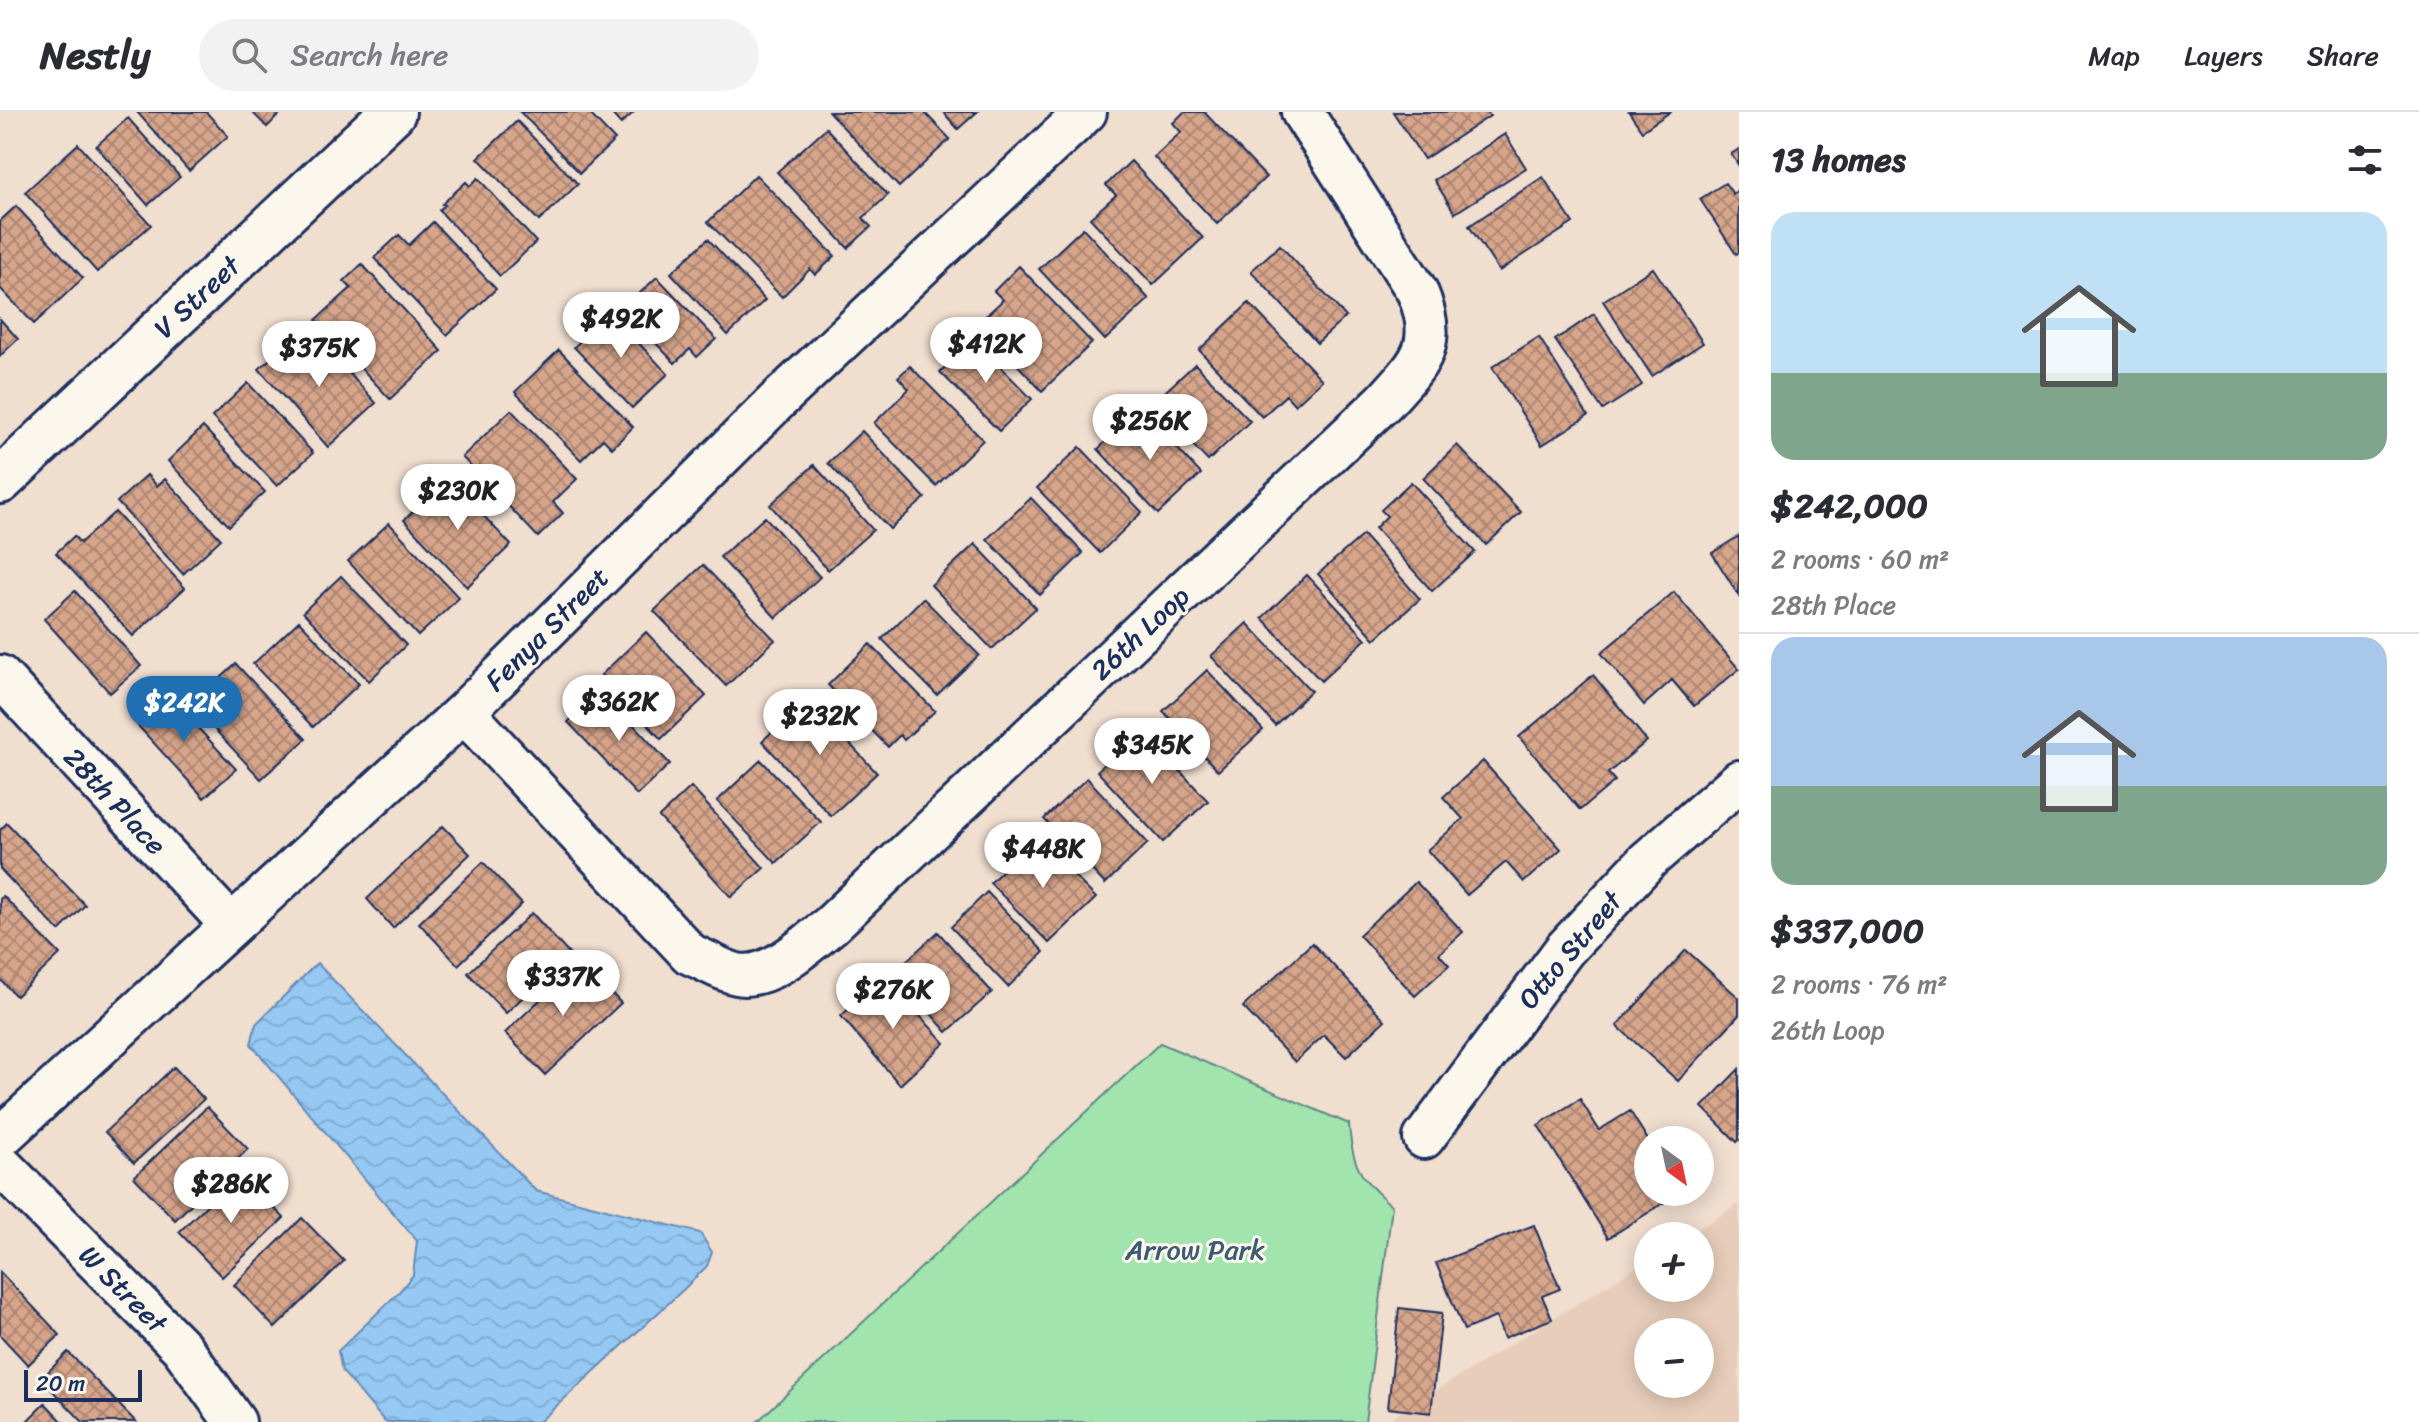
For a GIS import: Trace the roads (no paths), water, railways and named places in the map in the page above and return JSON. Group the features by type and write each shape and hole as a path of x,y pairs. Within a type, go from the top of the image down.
{"street":[{"name":"V Street","path":"0,481 393,112"},
{"name":"Fenya Street","path":"0,1138 464,712 777,401 1086,112"},
{"name":"26th Loop","path":"464,712 690,954 739,975 764,972 796,953 831,925 1384,402 1413,371 1426,347 1428,329 1425,310 1417,291 1302,112"},
{"name":"28th Place","path":"0,676 231,925"},
{"name":"Otto Street","path":"1424,1138 1565,949 1648,860 1739,781"},
{"name":"W Street","path":"0,1164 182,1348 235,1422"}],"water":[{"path":"317,963 536,1191 700,1233 712,1252 707,1266 684,1289 539,1422 385,1422 342,1371 338,1351 413,1275 417,1241 251,1044 256,1024"}],"park label":[{"name":"Arrow Park","path":"1195,1249"}]}
